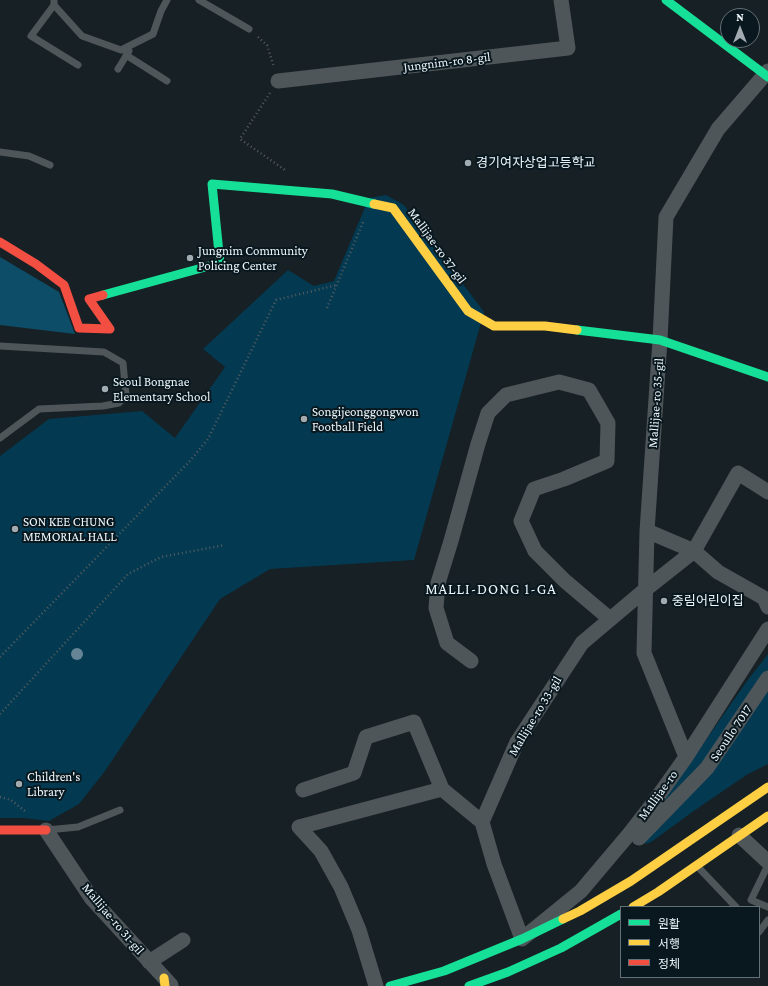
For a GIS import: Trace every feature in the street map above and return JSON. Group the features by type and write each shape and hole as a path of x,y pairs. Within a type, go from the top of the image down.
{"street":[{"name":"Jungnim-ro 8-gil","path":"278,81 568,48 561,0"},
{"path":"666,0 767,74"},
{"name":"Mallijae-ro 35-gil","path":"686,756 644,653 647,531 660,340 666,217 718,129 767,74"},
{"name":"Mallijae-ro 37-gil","path":"0,242 36,264 64,285 79,328 110,329 90,299 220,263 212,184 332,194 393,208 468,311 494,326 546,326 660,340 768,377"},
{"path":"471,661 447,642 436,608 438,583 488,413 506,395 560,382 590,390 608,423 607,461 564,479 534,488 521,521 535,551 565,581 610,619"},
{"path":"694,551 738,473 768,492"},
{"path":"647,531 694,551 718,572 764,598 768,607"},
{"name":"Mallijae-ro 33-gil","path":"482,822 517,742 582,643 694,551"},
{"name":"Mallijae-ro","path":"522,940 581,891 602,868 654,802 686,756 768,629"},
{"name":"Seoullo 7017","path":"707,768 768,678"},
{"path":"303,790 354,773 366,737 414,722 442,789 482,822 494,864 522,940"},
{"name":"Mallijae-ro","path":"639,838 707,768"},
{"name":"Mallijae-ro","path":"390,986 444,971 522,940 580,911 631,881 768,787"},
{"path":"376,986 359,930 341,887 321,852 299,827 442,789"},
{"path":"634,906 658,892 768,816"},
{"path":"0,830 46,830"},
{"name":"Mallijae-ro 31-gil","path":"46,830 92,898 167,983"},
{"path":"739,835 768,862"},
{"path":"469,986 508,972 561,948 620,915"},
{"path":"150,962 183,940"}],"lane":[{"path":"78,65 31,36 54,3 82,36 121,50 152,34 167,0"},
{"path":"200,0 249,29"},
{"path":"118,69 133,44"},
{"path":"126,55 167,80"},
{"path":"0,152 29,156 50,165"},
{"path":"0,346 104,352 123,362 126,395 119,403 103,406 39,409 0,438"},
{"path":"46,830 78,827 120,810"},
{"path":"768,865 751,900 768,907"},
{"path":"696,866 735,906"},
{"path":"760,931 768,920"}],"path":[{"path":"249,29 268,45 278,81 240,139 290,172"},
{"path":"327,308 364,220 393,208"},
{"path":"0,657 189,462 208,439 276,300 337,285"},
{"path":"0,714 128,574 161,557 225,546"}],"shaded area":[{"path":"386,195 404,205 484,312 414,560 270,569 220,599 105,771 79,804 49,821 23,818 0,818 0,456 49,419 142,411 175,438 225,367 203,349 288,270 314,286 334,281 369,198"},
{"path":"0,257 59,292 75,334 0,325"},
{"path":"768,654 768,764 748,774 654,840 649,843 641,844 630,828 682,774 747,681"}],"traffic: fast":[{"path":"666,0 768,77"},
{"path":"103,295 220,263 212,184 332,194 374,204"},
{"path":"577,330 660,340 768,377"},
{"path":"469,986 508,972 561,948 620,915"},
{"path":"390,986 444,971 522,939 563,919"}],"traffic: slow":[{"path":"374,204 393,208 468,311 494,326 545,326 577,330"},
{"path":"563,919 580,911 631,881 768,787"},
{"path":"635,906 658,892 768,816"},
{"path":"164,978 165,986"}],"traffic: jam":[{"path":"0,242 36,264 64,285 79,328 110,329 89,299 103,295"},
{"path":"0,830 46,830"}],"place":[{"name":"경기여자상업고등학교","path":"468,163"},
{"name":"Jungnim Community Policing Center","path":"190,258"},
{"name":"Seoul Bongnae Elementary School","path":"105,389"},
{"name":"Songijeonggongwon Football Field","path":"304,419"},
{"name":"SON KEE CHUNG MEMORIAL HALL","path":"15,529"},
{"name":"중림어린이집","path":"664,601"},
{"name":"Children's Library","path":"19,784"}],"district":[{"name":"MALLI-DONG 1-GA","path":"491,589"}]}
